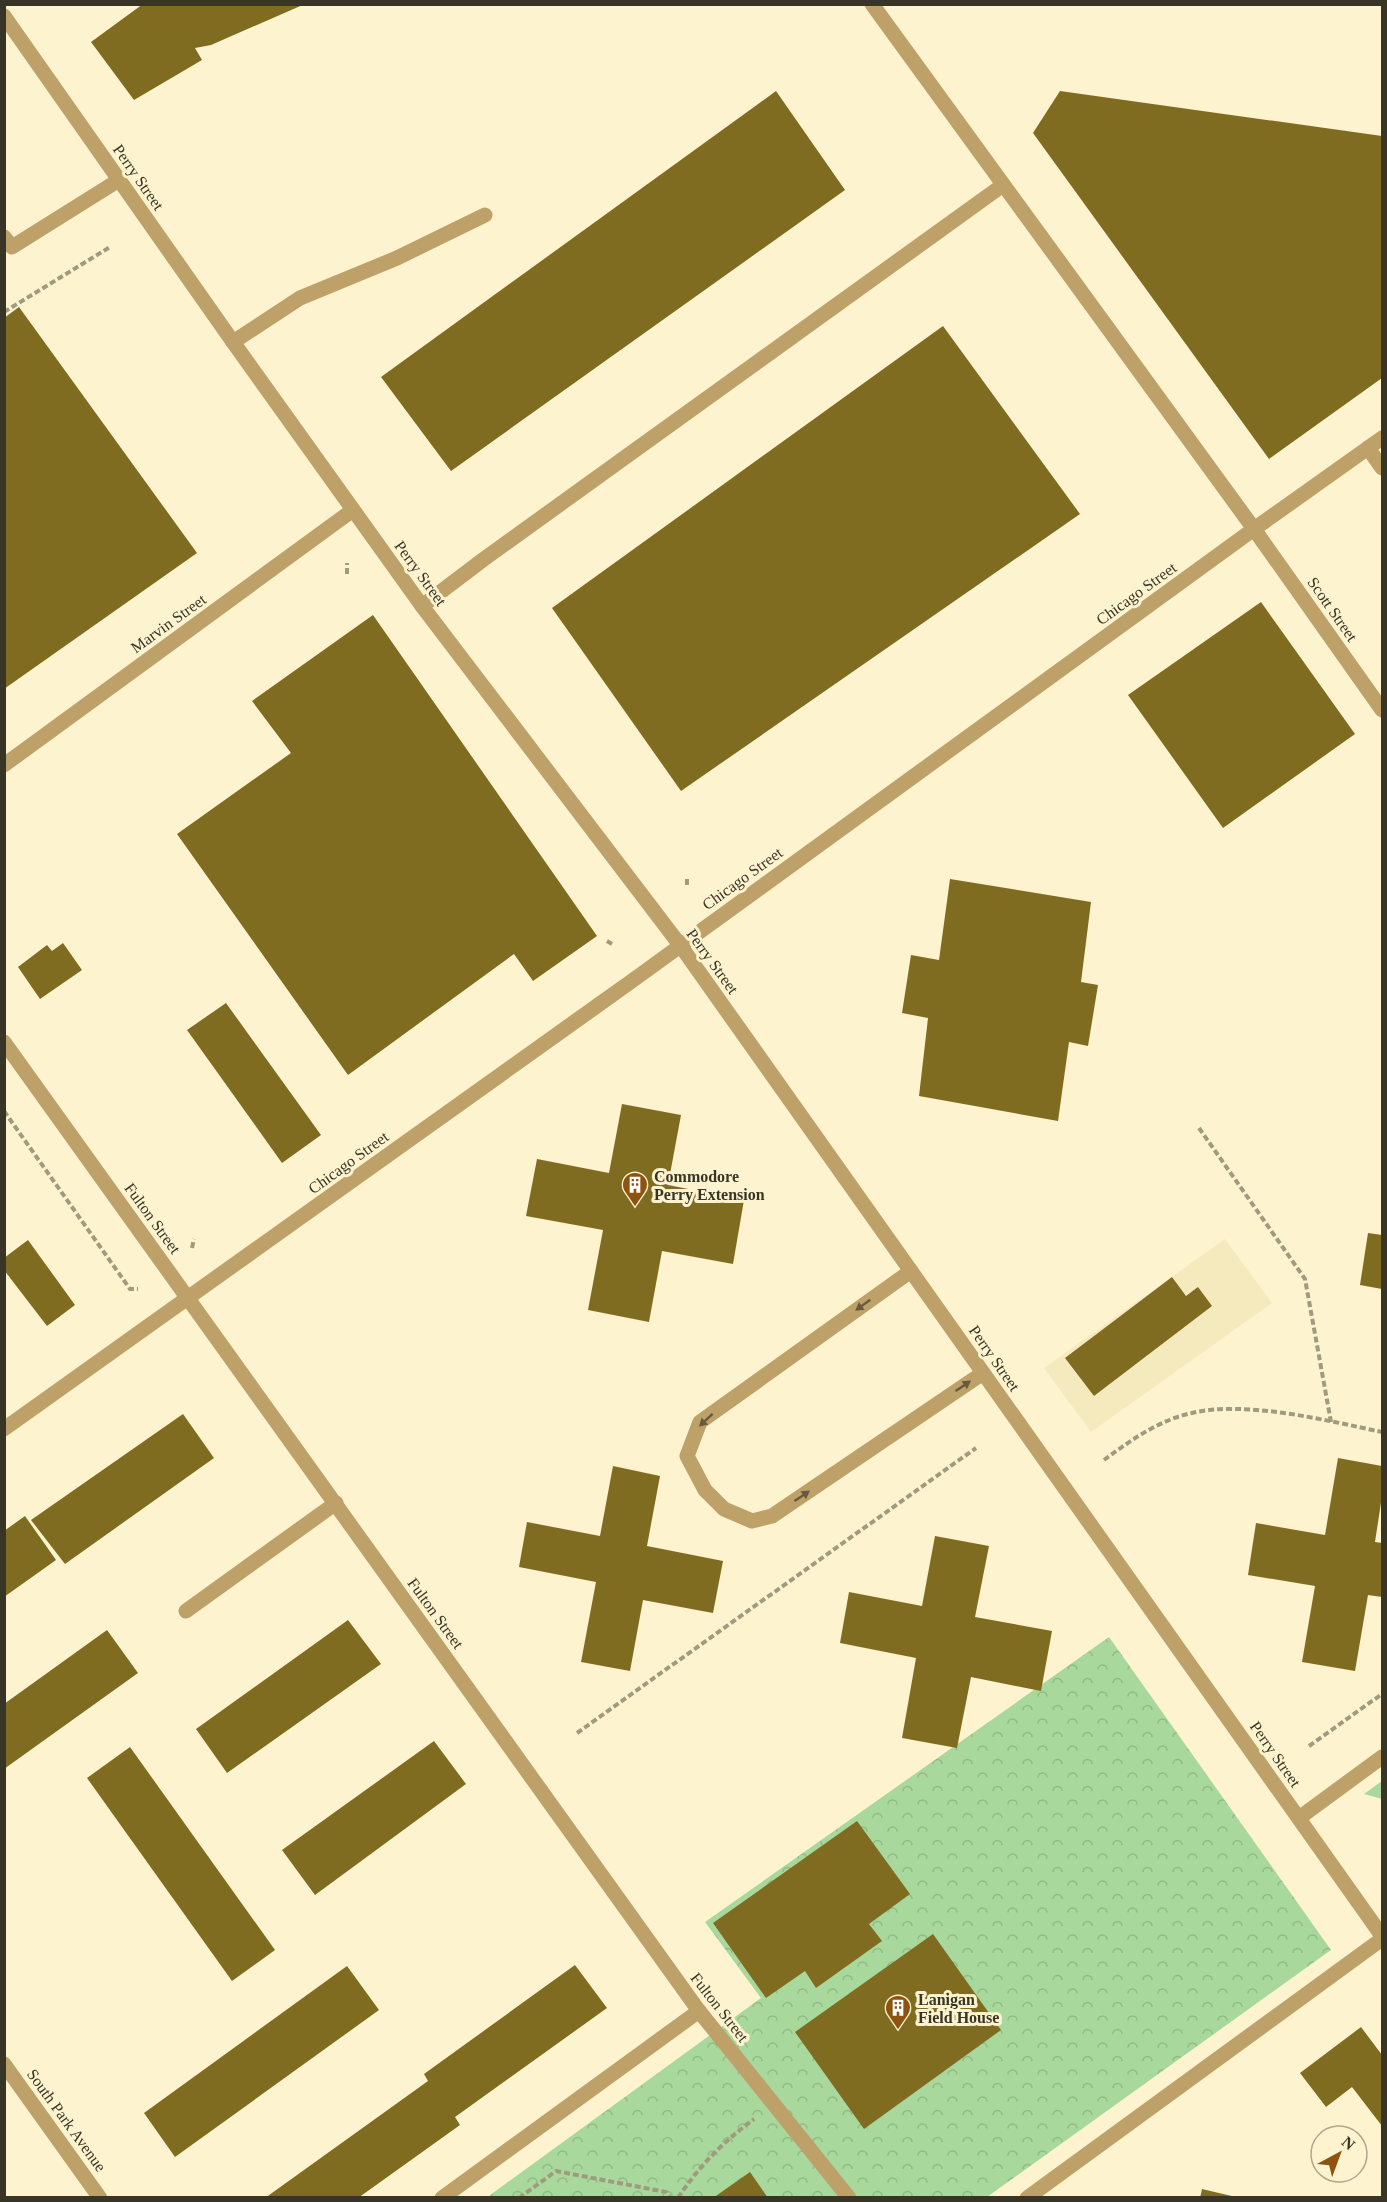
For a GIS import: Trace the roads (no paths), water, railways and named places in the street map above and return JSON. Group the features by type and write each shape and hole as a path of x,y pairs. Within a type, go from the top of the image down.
{"street":[{"name":"Scott Street","path":"872,4 1383,710"},
{"name":"Perry Street","path":"4,16 422,606 680,945 1383,1937"},
{"path":"7,245 119,180"},
{"path":"422,606 1003,184"},
{"path":"233,342 300,298 397,258 485,215"},
{"name":"Chicago Street","path":"4,1429 1383,438"},
{"path":"1368,448 1383,468"},
{"name":"Marvin Street","path":"4,765 353,510"},
{"name":"Fulton Street","path":"4,1042 699,2011 849,2198"},
{"path":"911,1271 700,1422 687,1456 705,1490 724,1509 752,1521 772,1515 983,1373"},
{"path":"186,1611 336,1503"},
{"path":"1299,1818 1383,1757"},
{"path":"1027,2198 1383,1937"},
{"path":"442,2198 699,2011"},
{"name":"South Park Avenue","path":"4,2064 100,2198"}],"place":[{"name":"Commodore Perry Extension","path":"635,1208"},
{"name":"Lanigan Field House","path":"898,2031"}]}
